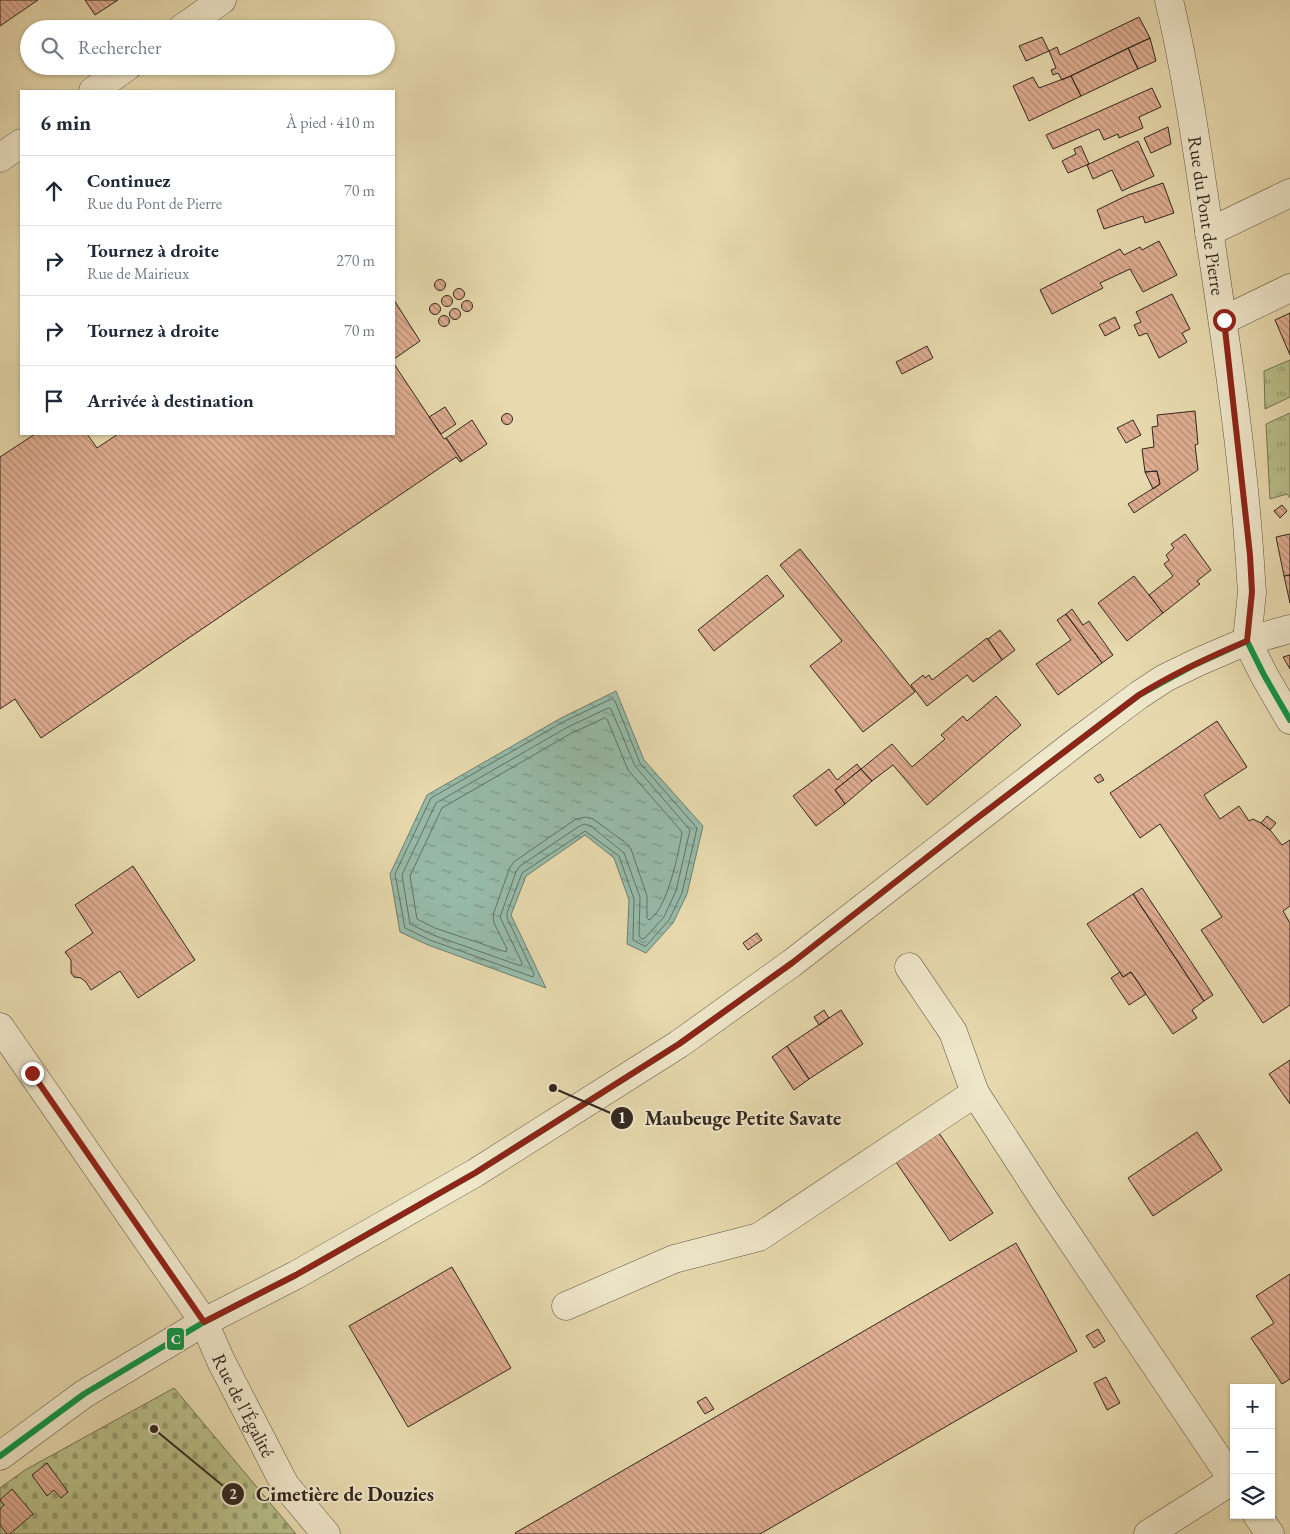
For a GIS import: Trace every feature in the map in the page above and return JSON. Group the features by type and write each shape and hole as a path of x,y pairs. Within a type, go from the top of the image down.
{"street":[{"path":"194,20 222,0"},
{"name":"Rue du Pont de Pierre","path":"1169,0 1189,105 1224,320 1250,555 1252,592 1247,641"},
{"path":"94,90 115,75"},
{"path":"0,158 20,143"},
{"path":"1209,232 1290,193"},
{"path":"1224,320 1290,288"},
{"path":"0,1456 84,1394 204,1322 296,1275 475,1173 679,1044 792,963 972,822 1139,695 1165,678 1247,641 1290,629"},
{"path":"1247,641 1290,720"},
{"path":"908,967 953,1032 975,1093 1045,1201 1230,1477"},
{"name":"Rue de l'Égalité","path":"0,1027 204,1322 221,1361 285,1486 326,1534"},
{"path":"566,1306 674,1259 759,1237 975,1093"},
{"path":"1148,1534 1230,1483"},
{"path":"1260,1519 1270,1534"}],"green space":[{"path":"1290,360 1290,397 1265,409 1264,371"},
{"path":"1290,413 1290,498 1287,494 1270,499 1266,424"},
{"path":"174,1388 296,1534 0,1534 0,1488 25,1470"}],"water":[{"path":"616,691 644,760 703,826 687,894 673,923 646,953 627,944 629,900 614,858 585,835 526,876 511,915 546,988 428,945 400,932 390,874 427,795 561,718"}],"building":[{"path":"0,0 38,0 0,26"},
{"path":"85,0 118,0 95,15"},
{"path":"1139,17 1150,38 1062,80 1058,73 1053,75 1051,70 1056,68 1049,51 1057,47 1060,55"},
{"path":"1042,37 1049,51 1026,61 1019,46"},
{"path":"1150,38 1156,61 1138,69 1128,48"},
{"path":"1128,48 1138,69 1081,96 1071,76"},
{"path":"1071,76 1081,96 1029,121 1013,86 1033,77 1039,88"},
{"path":"1152,88 1161,107 1139,117 1143,128 1119,138 1118,134 1104,140 1099,129 1053,149 1046,135"},
{"path":"1168,127 1171,144 1151,153 1144,138"},
{"path":"1138,141 1154,176 1122,191 1112,170 1093,179 1087,165"},
{"path":"1081,146 1089,164 1068,173 1062,161 1076,154 1074,149"},
{"path":"1163,183 1174,213 1145,223 1143,216 1104,229 1097,210 1128,195"},
{"path":"1159,241 1177,275 1143,292 1130,269 1100,283 1103,288 1052,314 1040,290 1120,249 1124,255 1140,247 1142,250"},
{"path":"440,279 446,285 440,291 434,285"},
{"path":"459,288 465,294 459,300 453,294"},
{"path":"1172,294 1190,329 1182,333 1187,342 1159,358 1147,333 1139,336 1134,325 1141,322 1136,312"},
{"path":"447,295 453,301 447,307 441,301"},
{"path":"467,300 473,306 467,312 461,306"},
{"path":"395,302 420,341 395,358"},
{"path":"435,303 441,309 435,315 429,309"},
{"path":"455,308 461,314 455,320 449,314"},
{"path":"1290,313 1290,355 1275,320"},
{"path":"444,315 450,321 444,327 438,321"},
{"path":"1115,317 1120,328 1105,336 1099,325"},
{"path":"927,346 933,358 902,374 896,362"},
{"path":"395,366 444,439 446,438 462,461 460,462 456,457 41,738 15,699 0,709 0,457 33,435 88,435 97,448 116,435 395,435"},
{"path":"445,407 456,424 441,434 429,417"},
{"path":"1195,411 1198,444 1195,445 1198,470 1134,513 1128,504 1160,484 1157,471 1145,472 1142,449 1154,447 1152,427 1158,426 1157,415"},
{"path":"507,413 513,419 507,425 501,419"},
{"path":"472,420 487,444 462,461 446,438"},
{"path":"1133,420 1141,435 1126,443 1117,428"},
{"path":"1157,471 1160,484 1153,489 1145,472"},
{"path":"1282,505 1287,511 1280,518 1274,511"},
{"path":"1185,534 1211,570 1197,581 1200,584 1163,613 1149,595 1173,576 1164,564 1169,560 1166,555 1174,548 1171,544"},
{"path":"1290,534 1290,575 1284,576 1276,537"},
{"path":"800,549 915,692 863,732 810,666 842,641 780,565"},
{"path":"767,575 784,596 714,651 698,630"},
{"path":"1290,575 1290,603 1284,576"},
{"path":"1134,576 1163,613 1127,641 1098,603"},
{"path":"1072,609 1083,625 1089,621 1113,655 1102,663 1066,614"},
{"path":"1066,614 1102,663 1058,695 1036,664 1071,640 1057,620"},
{"path":"1000,630 1015,650 1002,660 988,639"},
{"path":"987,638 1002,660 973,682 967,675 927,706 911,685 923,675 925,678 929,675 932,680"},
{"path":"1290,655 1290,669 1283,657"},
{"path":"996,696 1021,725 927,805 893,765 872,781 861,769 892,744 912,767 945,739 941,735 963,716 967,721"},
{"path":"1217,721 1247,767 1204,795 1220,819 1239,806 1249,821 1253,819 1261,823 1270,830 1282,845 1290,840 1290,906 1283,911 1290,923 1290,1005 1263,1023 1201,930 1222,917 1160,824 1140,838 1110,793"},
{"path":"857,764 861,769 835,790 845,804 816,826 793,796 829,769 837,780"},
{"path":"861,769 872,781 845,804 835,790"},
{"path":"1100,774 1104,780 1098,783 1094,778"},
{"path":"1267,816 1276,823 1270,830 1261,823"},
{"path":"133,866 195,960 138,998 120,971 91,990 86,982 81,978 74,977 71,973 71,960 65,952 93,933 75,905"},
{"path":"1142,888 1213,995 1204,1001 1133,894"},
{"path":"1133,894 1204,1001 1192,1010 1197,1018 1173,1034 1131,972 1123,977 1087,924"},
{"path":"757,933 762,940 748,950 743,943"},
{"path":"1120,972 1123,977 1131,972 1146,994 1129,1005 1111,978"},
{"path":"824,1010 829,1018 819,1025 814,1017"},
{"path":"841,1010 863,1044 809,1079 787,1046"},
{"path":"787,1046 809,1079 794,1090 772,1057"},
{"path":"1290,1060 1290,1104 1269,1074"},
{"path":"937,1130 993,1213 950,1241 894,1159"},
{"path":"1197,1132 1222,1170 1153,1216 1128,1178"},
{"path":"1016,1243 1077,1351 760,1534 515,1533"},
{"path":"452,1267 511,1368 408,1427 349,1326"},
{"path":"1290,1274 1290,1379 1282,1384 1251,1338 1274,1323 1256,1296"},
{"path":"1098,1329 1105,1341 1094,1348 1086,1336"},
{"path":"1106,1377 1120,1403 1107,1410 1094,1383"},
{"path":"706,1397 714,1409 705,1414 697,1402"},
{"path":"47,1463 68,1492 61,1498 54,1490 47,1496 32,1475"},
{"path":"12,1489 33,1514 10,1534 7,1534 0,1525 0,1509 4,1505 0,1500"}],"transit line":[{"name":"C","path":"1247,641 1290,720"},
{"name":"C","path":"0,1456 84,1394 204,1322 296,1275 475,1173 679,1044 792,963 972,822 1139,695 1192,666 1247,641"}],"place":[{"name":"Maubeuge Petite Savate","path":"553,1088"},
{"name":"Cimetière de Douzies","path":"154,1429"}],"route":[{"path":"32,1073 204,1322 296,1275 475,1173 679,1044 792,963 972,822 1139,695 1165,678 1187,667 1247,641 1252,592 1250,555 1224,320"}]}
